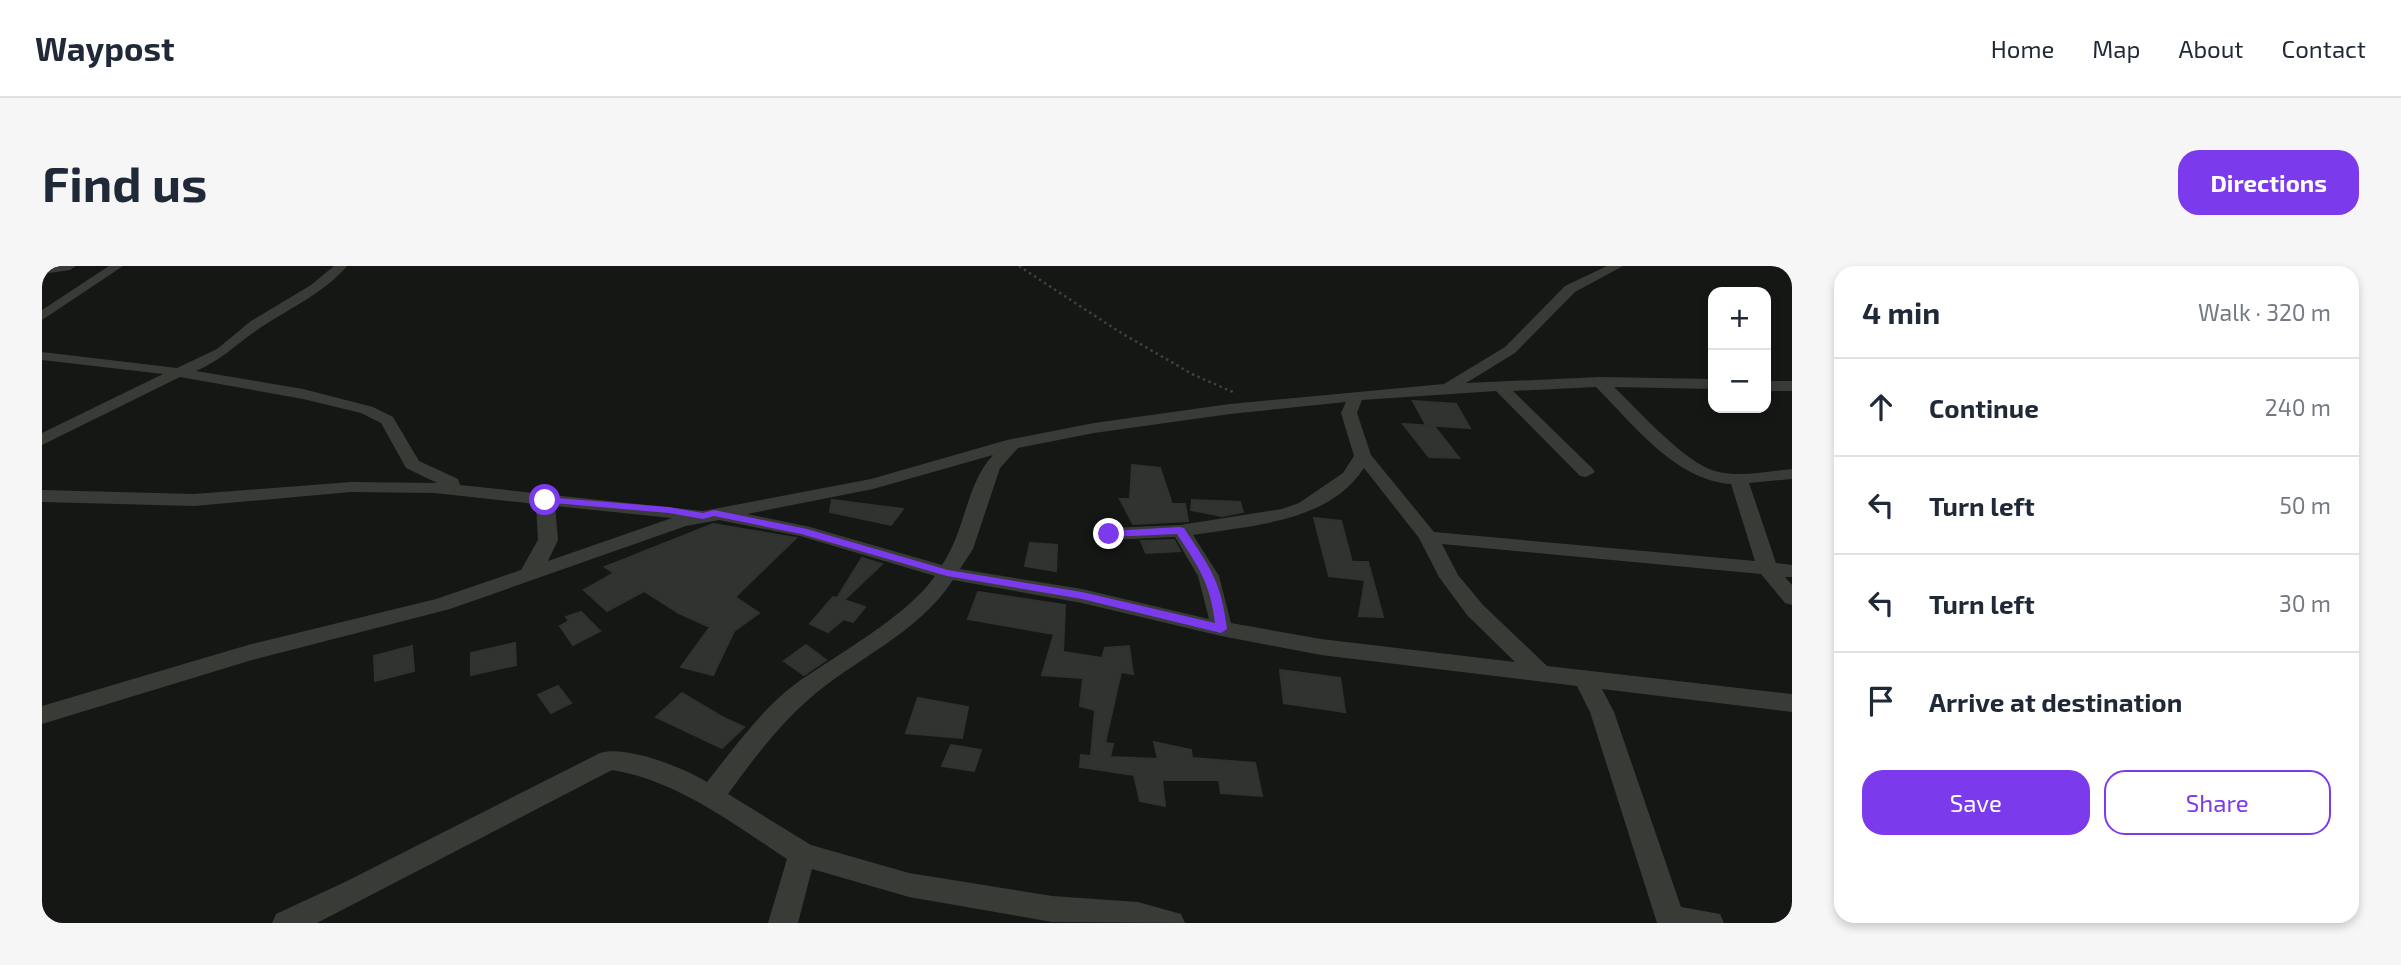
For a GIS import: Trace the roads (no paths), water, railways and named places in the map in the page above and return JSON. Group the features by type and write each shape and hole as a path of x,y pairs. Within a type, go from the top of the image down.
{"street":[{"path":"42,270 70,266"},
{"path":"42,316 117,266"},
{"path":"42,440 222,352 256,324 316,288 341,266"},
{"path":"1450,387 1510,350 1570,289 1617,266"},
{"path":"42,356 177,373 303,394 378,414 387,420 412,464 422,471 470,490"},
{"path":"1600,382 1633,415 1699,470 1714,476 1738,478 1792,474"},
{"path":"42,715 248,653 442,604 648,532 709,515 873,484 1013,444 1172,416 1314,400 1353,405 1450,387 1600,382 1708,384"},
{"path":"1771,386 1792,386"},
{"path":"1500,387 1587,472"},
{"path":"1353,405 1363,456 1389,485 1427,537 1449,577 1475,610 1539,672"},
{"path":"711,796 761,733 800,693 915,611 937,588 962,549 992,467 1013,444"},
{"path":"1109,534 1180,531 1285,514 1306,507 1349,477 1363,456"},
{"path":"1349,477 1389,485"},
{"path":"1738,478 1768,570 1792,598"},
{"path":"42,496 194,500 351,487 470,490 545,500 669,510 803,531 947,573 1082,596 1221,629 1377,656 1539,672 1792,704"},
{"path":"528,574 547,548 550,537 545,500"},
{"path":"1180,531 1211,578 1218,598 1221,629"},
{"path":"1427,537 1792,571"},
{"path":"1585,678 1602,712 1671,921 1709,923"},
{"path":"287,923 355,891 609,760 635,764 687,782 803,854 909,885 1052,909 1138,915 1171,923"},
{"path":"783,923 803,854"}]}
